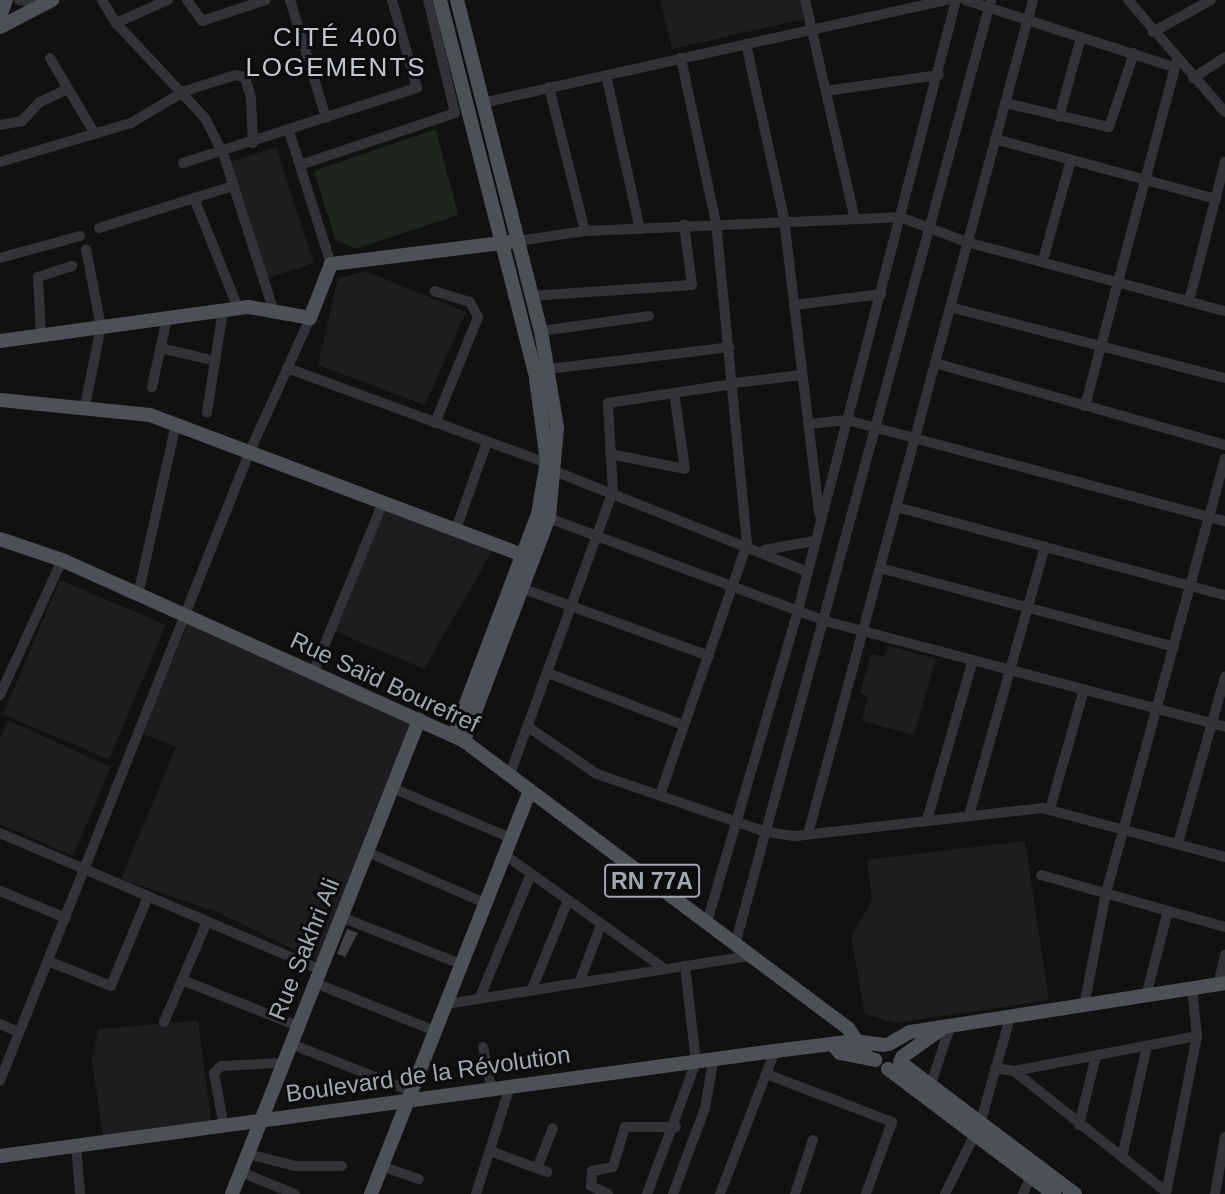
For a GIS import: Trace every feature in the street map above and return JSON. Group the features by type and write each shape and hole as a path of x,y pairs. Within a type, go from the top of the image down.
{"main road":[{"path":"0,17 6,0"},
{"path":"440,0 542,406 552,468"},
{"path":"457,0 549,369 552,468 544,516 521,588 459,738"},
{"path":"0,17 33,2"},
{"path":"0,27 33,2"},
{"path":"0,341 231,309 273,309 310,318 331,264 518,241"},
{"path":"0,400 85,406 176,423 522,555"},
{"path":"459,738 522,555 544,516"},
{"name":"Rue Saïd Bourefref","path":"0,539 62,560 459,738 862,1041"},
{"name":"Rue Sakhri Ali","path":"232,1194 281,1063 419,720"},
{"path":"371,1194 529,793"},
{"path":"882,1061 886,1044 906,1033 1221,984"},
{"path":"882,1061 946,1028"},
{"path":"862,1041 882,1061"},
{"name":"Boulevard de la Révolution","path":"0,1156 224,1127 410,1096 492,1091 510,1086 713,1062 832,1044 862,1041 886,1044"},
{"path":"832,1044 882,1061 929,1090 1033,1172 1054,1194"},
{"path":"882,1061 886,1044"},
{"path":"1033,1172 1075,1194"}],"street":[{"path":"102,0 116,23 185,90 223,153 273,309"},
{"path":"116,23 168,0"},
{"path":"187,0 202,21 266,0"},
{"path":"290,0 326,118"},
{"path":"183,163 223,153 418,86 392,0"},
{"path":"300,165 455,113 428,0"},
{"path":"804,0 854,216"},
{"path":"482,103 746,44 810,25 947,0"},
{"path":"707,922 798,610 957,0"},
{"path":"956,12 968,0 990,4 1027,20 1134,54 1176,63"},
{"path":"808,834 1033,0"},
{"path":"1128,0 1176,63 1225,113"},
{"path":"1153,32 1211,0"},
{"path":"735,944 825,621 990,4"},
{"path":"1059,117 1082,37"},
{"path":"746,44 784,219 820,521"},
{"path":"1005,103 1110,127 1134,54"},
{"path":"1193,78 1225,57"},
{"path":"50,58 95,134"},
{"path":"660,795 683,725 736,587 747,544 743,464 730,384 730,347 716,223 681,58"},
{"path":"1085,406 1176,63"},
{"path":"606,75 640,229"},
{"path":"826,91 939,75"},
{"path":"0,162 95,134 154,112 185,90 245,78 253,143"},
{"path":"549,87 585,231"},
{"path":"0,125 22,121 68,89"},
{"path":"289,131 331,264"},
{"path":"995,139 1216,199"},
{"path":"1043,260 1070,160"},
{"path":"1189,301 1225,162"},
{"path":"99,228 233,186"},
{"path":"194,198 231,309 215,361 207,412"},
{"path":"518,241 585,231 784,219 900,217 967,242 1043,260 1225,311"},
{"path":"531,296 692,285 684,225"},
{"path":"0,258 80,236"},
{"path":"85,406 101,327 86,248"},
{"path":"41,335 38,277 72,266"},
{"path":"435,290 470,302 478,317 435,423"},
{"path":"794,305 881,294"},
{"path":"950,307 1225,378"},
{"path":"541,331 649,316"},
{"path":"152,387 167,317"},
{"path":"1,1076 250,451 310,318"},
{"path":"549,369 730,347"},
{"path":"161,348 215,361"},
{"path":"935,363 1225,445"},
{"path":"287,368 487,442 764,550 806,571"},
{"path":"510,774 613,491 608,403 802,375"},
{"path":"610,454 685,469 674,393"},
{"path":"808,424 847,420 1225,521"},
{"path":"138,595 176,423"},
{"path":"456,530 487,442"},
{"path":"1084,1006 1106,893 1160,710 1174,647 1225,458"},
{"path":"313,673 383,502"},
{"path":"896,507 1225,595"},
{"path":"544,516 825,621 1219,725"},
{"path":"764,550 814,541"},
{"path":"969,815 1014,671 1045,547"},
{"path":"0,695 62,560"},
{"path":"880,568 1174,647"},
{"path":"521,588 709,656"},
{"path":"927,820 973,660"},
{"path":"548,673 683,725"},
{"path":"1178,843 1219,725 1225,677"},
{"path":"1050,809 1084,690"},
{"path":"528,727 583,767 766,832 808,834 969,815 1050,809 1225,857"},
{"path":"392,788 511,838"},
{"path":"0,833 206,924 435,1031"},
{"path":"367,852 485,903"},
{"path":"505,855 567,903 664,968"},
{"path":"1041,875 1225,927"},
{"path":"480,997 530,876"},
{"path":"0,891 66,918"},
{"path":"48,961 111,986 147,899"},
{"path":"532,989 567,903"},
{"path":"1146,996 1168,911"},
{"path":"341,917 461,964"},
{"path":"164,1022 206,924"},
{"path":"579,983 601,925"},
{"path":"1221,984 1225,955"},
{"path":"446,1004 748,956"},
{"path":"647,1194 676,1127 696,1062 685,966"},
{"path":"182,979 298,1026"},
{"path":"1014,1071 1166,1193 1197,1036 1192,989"},
{"path":"945,1194 976,1128 1010,1018"},
{"path":"0,1024 18,1032"},
{"path":"929,1090 946,1028"},
{"path":"995,1068 1014,1071 1197,1036"},
{"path":"290,1044 410,1096"},
{"path":"1122,1157 1147,1046"},
{"path":"483,1047 492,1091"},
{"path":"720,1194 769,1075 775,1051"},
{"path":"1079,1125 1096,1056"},
{"path":"673,1194 705,1108 713,1062"},
{"path":"224,1127 214,1073 221,1066 281,1063"},
{"path":"769,1075 892,1122 866,1194"},
{"path":"476,1194 493,1152 510,1086"},
{"path":"585,1194 594,1168 613,1167 625,1127 676,1127"},
{"path":"493,1152 542,1170 553,1128"},
{"path":"1215,1194 1222,1173 1225,1137"},
{"path":"795,1194 813,1140"},
{"path":"76,1146 80,1194"},
{"path":"248,1154 295,1166 342,1166"},
{"path":"381,1166 419,1179"},
{"path":"242,1172 295,1194"},
{"path":"1023,1194 1033,1172"},
{"path":"589,1182 608,1194"}],"shaded area":[{"path":"660,0 800,0 804,19 672,49"},
{"path":"436,129 458,215 355,249 335,239 314,171"},
{"path":"276,147 314,263 266,278 228,162"},
{"path":"366,271 466,312 425,405 318,365 338,278"},
{"path":"384,508 493,550 424,669 334,631"},
{"path":"60,580 166,625 109,759 3,714"},
{"path":"189,620 413,722 320,962 217,912 121,879 176,747 143,734"},
{"path":"888,646 936,659 914,735 862,721 868,696 860,693 871,654 885,657"},
{"path":"8,720 111,767 73,856 0,824 0,739"},
{"path":"1025,841 1049,1000 895,1023 865,1014 851,936 872,900 867,860"},
{"path":"198,1021 212,1124 103,1137 92,1060 98,1029"}],"building":[{"path":"347,929 358,933 345,957 337,954"}],"district":[{"name":"CITÉ 400 LOGEMENTS","path":"336,53"}]}
